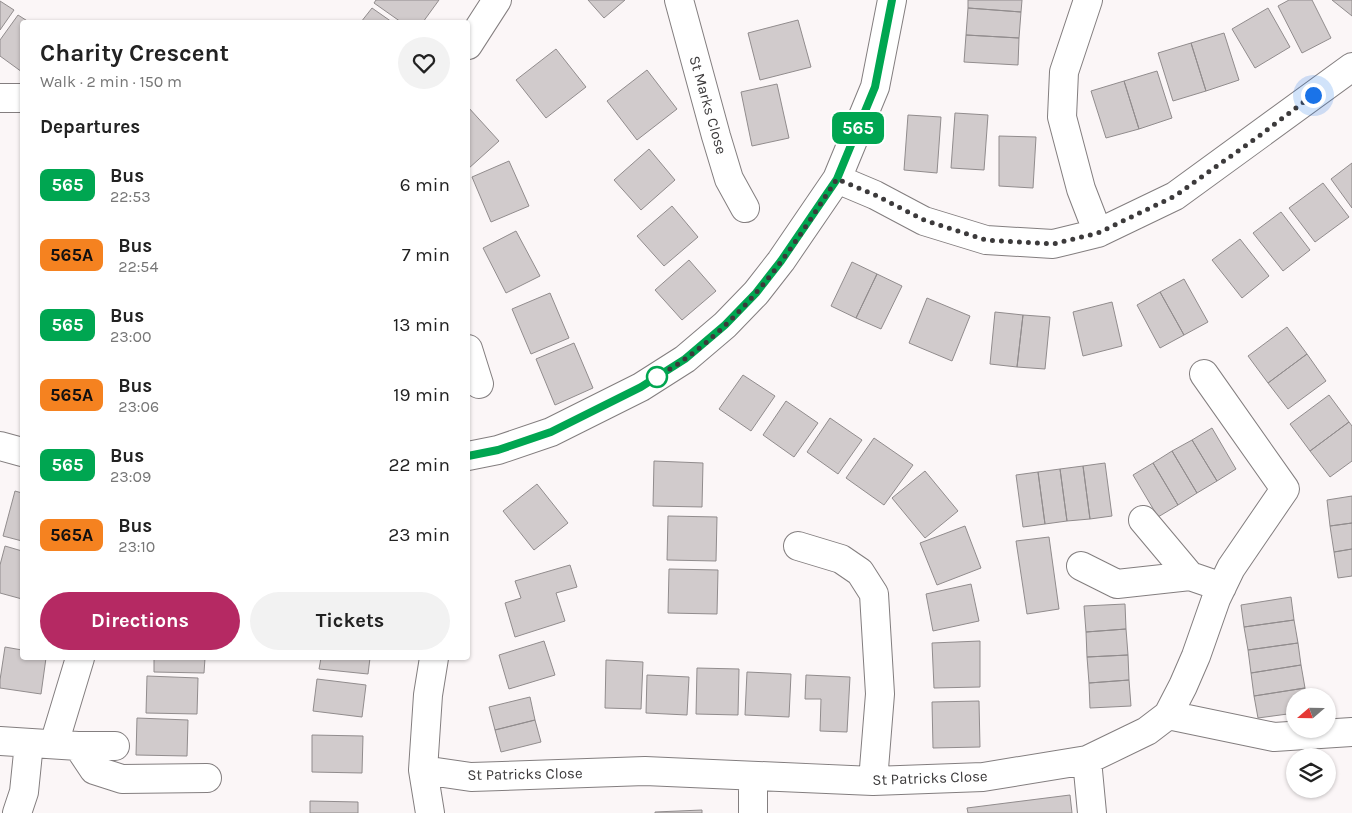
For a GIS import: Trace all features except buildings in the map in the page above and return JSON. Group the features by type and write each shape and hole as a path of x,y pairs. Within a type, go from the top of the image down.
{"street":[{"path":"470,42 497,0"},
{"name":"St Marks Close","path":"680,0 729,179 745,208"},
{"path":"470,456 498,450 551,432 641,387 685,359 725,325 756,293 781,261 837,179 875,87 892,0"},
{"path":"1088,0 1064,72 1062,117 1081,189 1098,233"},
{"path":"837,179 875,195 924,220 986,240 1053,244 1098,233 1175,196 1259,136 1348,77"},
{"path":"0,98 20,98"},
{"path":"470,356 478,384"},
{"name":"St Patricks Close","path":"423,770 471,777 645,771 873,781 983,777 1087,760 1147,731 1168,715 1196,656 1216,599 1231,568 1285,489 1204,374"},
{"path":"0,446 20,451"},
{"path":"1143,520 1190,576"},
{"path":"798,546 842,559 860,572 874,594 880,694 873,781"},
{"path":"1080,566 1117,584 1190,576 1222,588"},
{"path":"17,813 24,792 54,744 79,660"},
{"path":"430,813 423,770 428,695 434,660"},
{"path":"1168,715 1274,737 1352,732"},
{"path":"0,742 115,746"},
{"path":"54,744 94,770 122,779 207,778"},
{"path":"1087,760 1092,813"},
{"path":"753,776 753,813"}],"bus line":[{"name":"565","path":"470,456 498,450 551,432 641,387 685,359 725,325 756,293 781,261 837,179 875,87 892,0"}],"route":[{"path":"657,377 698,348 725,325 756,293 781,261 837,179 875,195 924,220 986,240 1053,244 1098,233 1175,196 1313,95"}]}
